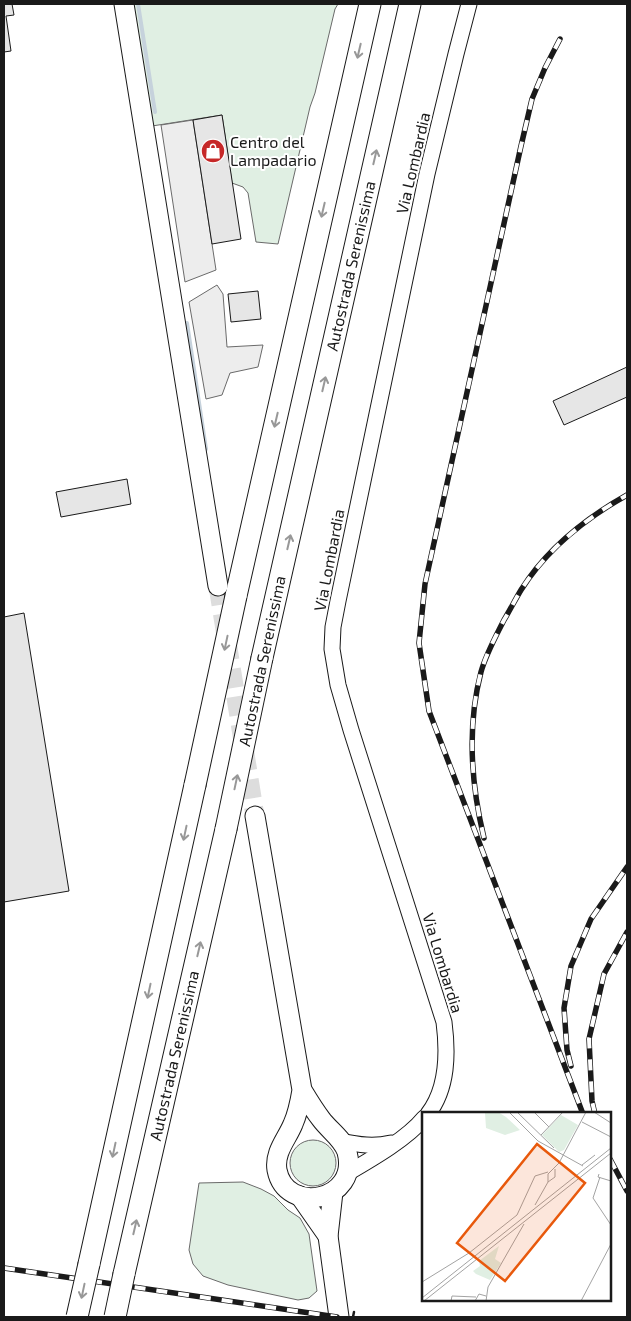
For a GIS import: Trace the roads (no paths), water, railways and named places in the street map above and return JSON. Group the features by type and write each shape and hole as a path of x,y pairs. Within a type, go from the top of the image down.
{"highway":[{"path":"77,1317 195,785 227,591 370,4"},
{"name":"Autostrada Serenissima","path":"115,1317 410,4"}],"main road":[{"path":"124,4 227,591"},
{"path":"256,816 302,1090 298,1110 288,1137"},
{"path":"302,1090 315,1112 337,1137 346,1152 348,1163 346,1174 341,1184 333,1192 322,1197 311,1198 300,1196 290,1190 282,1181 277,1170 280,1146 298,1130 310,1127 322,1128 337,1137"},
{"path":"333,1192 328,1236 338,1317"},
{"path":"300,1196 328,1236"}],"street":[{"name":"Via Lombardia","path":"429,1112 439,1092 445,1072 447,1054 444,1022 351,730 337,679 332,644 338,601 427,174 469,4"},
{"path":"346,1174 379,1154 422,1120"},
{"path":"337,1137 378,1146 391,1143 404,1136"}],"waterway":[{"path":"138,4 155,112"},
{"path":"187,323 206,449"}],"tunnel":[{"path":"218,586 255,816"}],"railway":[{"path":"560,39 532,99 521,146 425,584 419,643 429,711 582,1112"},
{"path":"484,838 476,797 472,734 481,672 491,645 519,594 542,562 568,536 597,514 627,495"},
{"path":"571,1066 567,1050 564,1008 571,966 591,919 627,867"},
{"path":"595,1112 592,1101 589,1039 604,974 627,932"},
{"path":"611,1161 627,1191"},
{"path":"4,1268 337,1317"}],"place":[{"name":"Centro del Lampadario","path":"213,151"}]}
